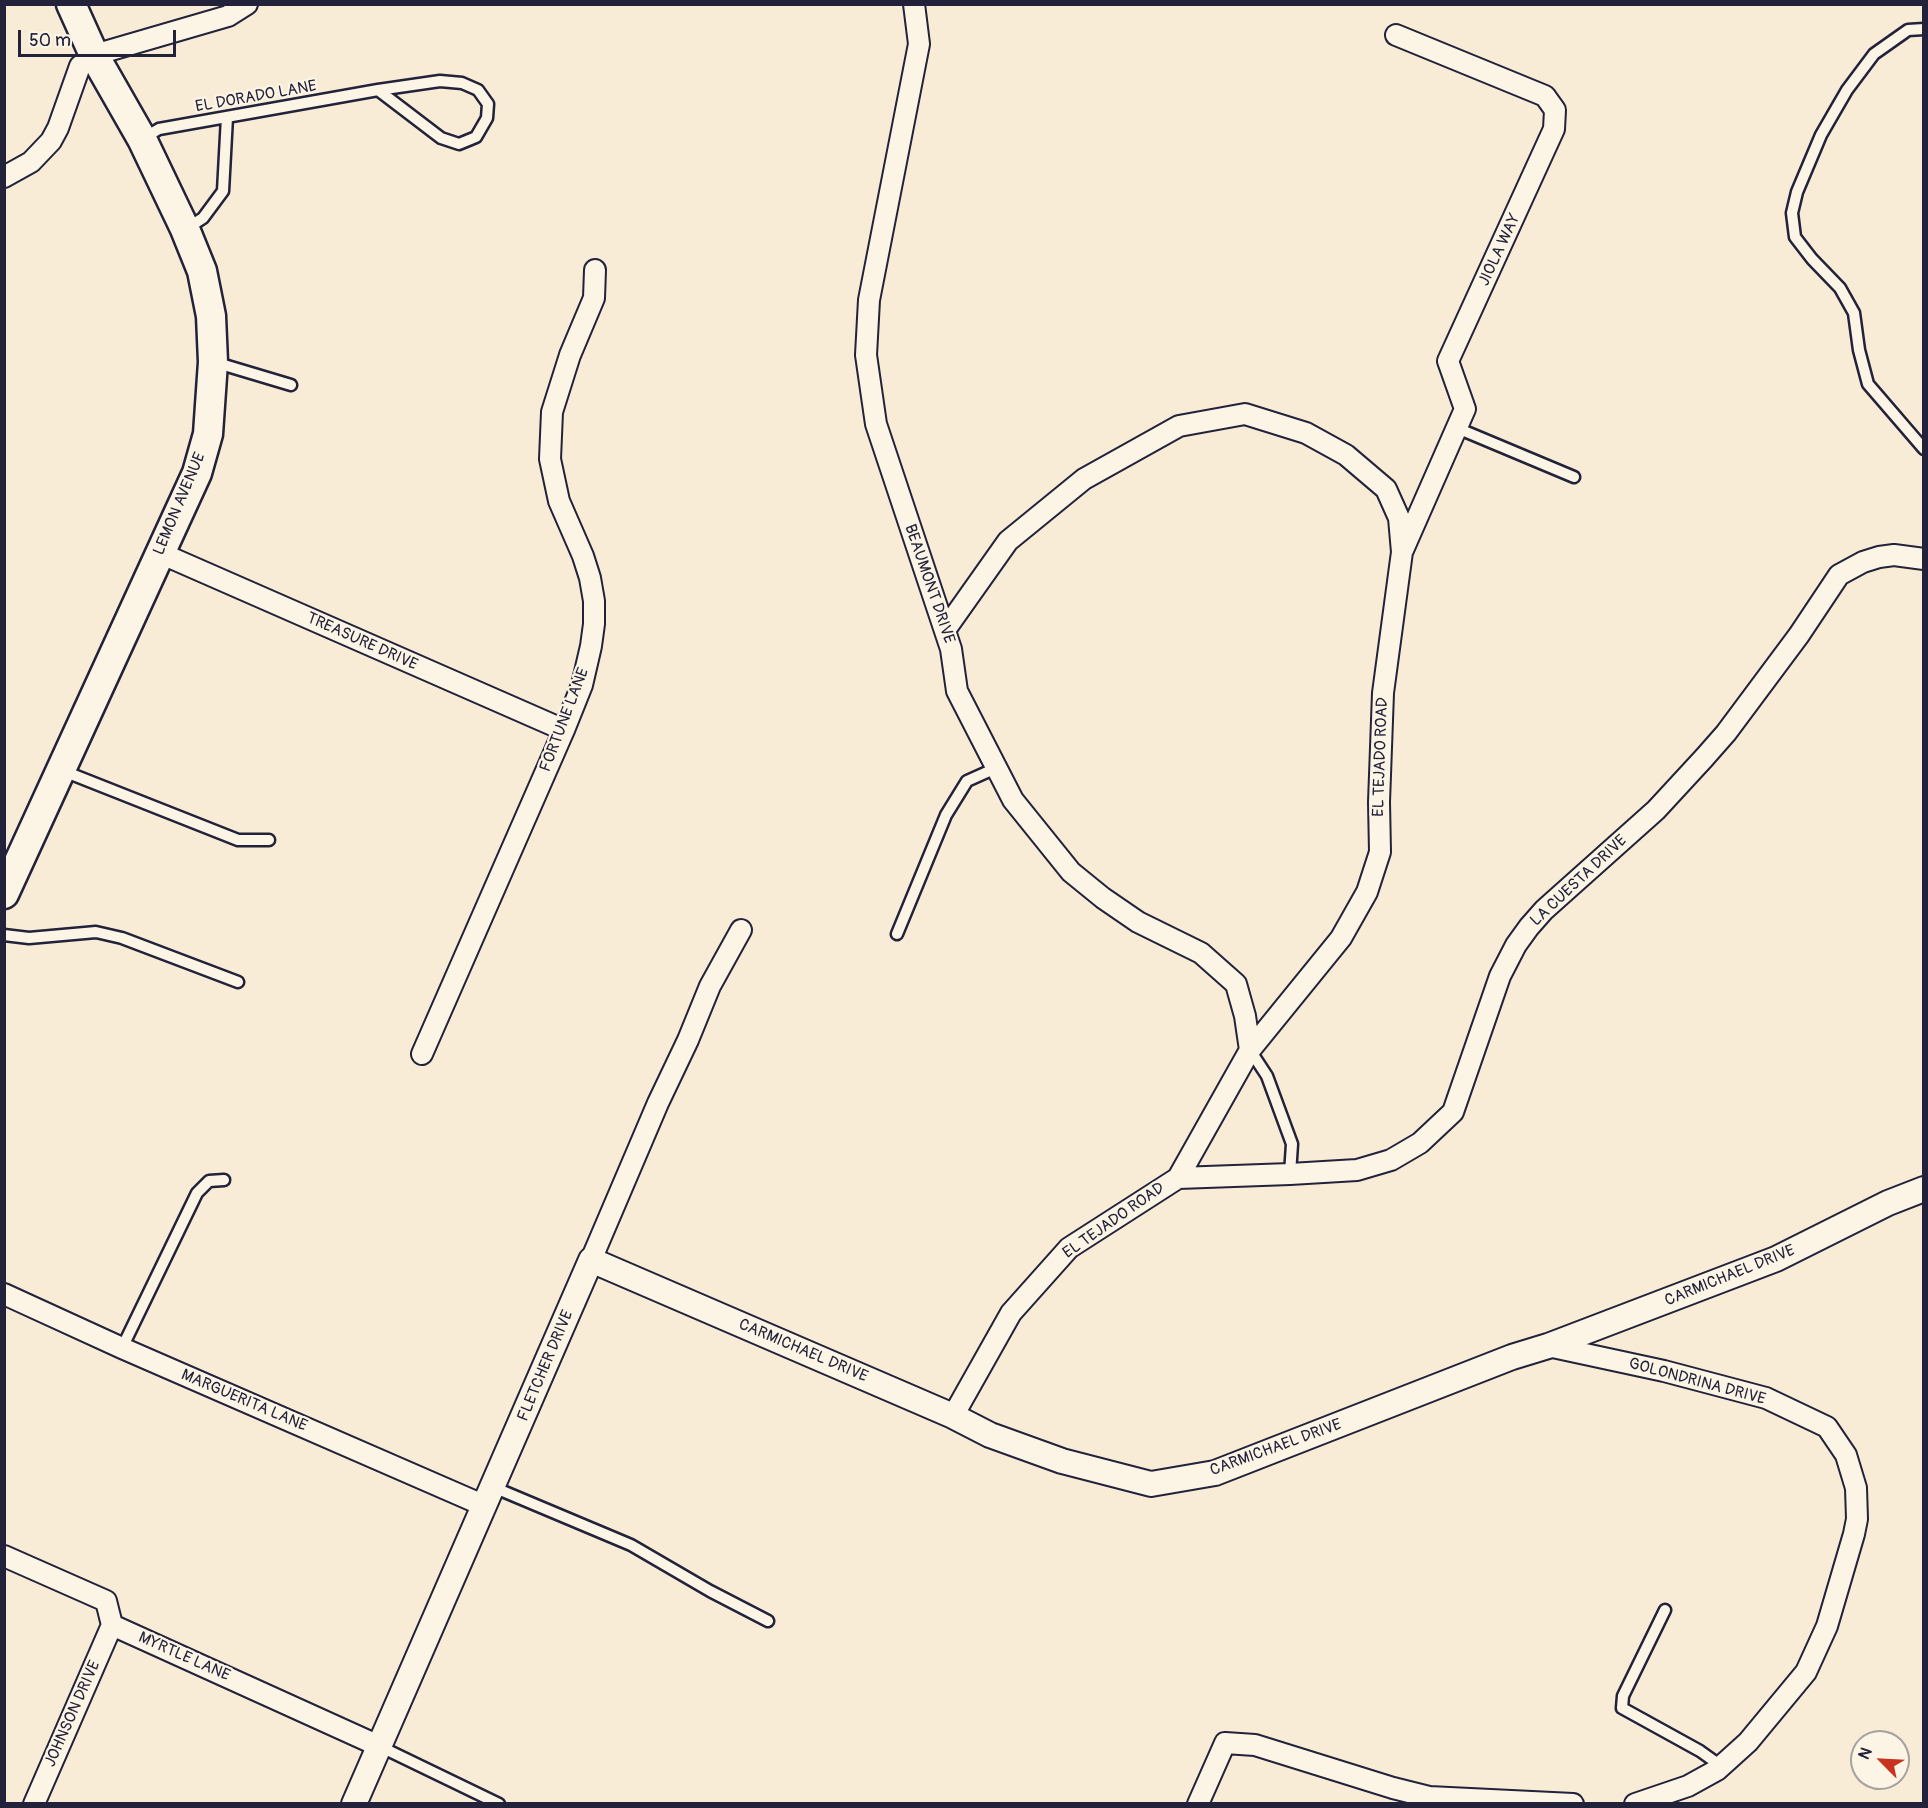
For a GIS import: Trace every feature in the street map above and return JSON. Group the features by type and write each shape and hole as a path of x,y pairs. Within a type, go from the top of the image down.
{"main road":[{"name":"LEMON AVENUE","path":"4,894 197,473 208,434 213,362 211,316 202,271 185,229 142,139 94,55 71,4"}],"street":[{"path":"4,177 31,162 51,141 58,128 80,66 94,55 228,16 247,4"},
{"name":"BEAUMONT DRIVE","path":"914,4 919,44 869,300 866,355 876,424 951,649 957,690 1013,800 1071,872 1138,922 1201,953 1236,984 1245,1016 1250,1050"},
{"name":"JIOLA WAY","path":"1396,35 1545,96 1556,110 1554,129 1448,362 1465,408 1402,552"},
{"name":"FORTUNE LANE","path":"422,1054 564,730 582,685 591,646 594,601 590,578 559,501 550,459 552,412 570,355 594,298 595,270"},
{"name":"EL TEJADO ROAD","path":"945,630 1008,541 1084,479 1179,426 1245,414 1306,433 1346,455 1386,489 1399,518 1402,552 1383,693 1379,802 1380,852 1367,892 1341,938 1250,1050 1178,1178 1069,1248 1011,1313 953,1416"},
{"name":"TREASURE DRIVE","path":"160,553 564,730"},
{"name":"LA CUESTA DRIVE","path":"1178,1178 1357,1170 1375,1166 1407,1152 1431,1134 1453,1112 1500,976 1516,945 1529,927 1544,910 1656,810 1704,758 1726,733 1799,635 1839,575 1863,562 1879,557 1894,555 1923,559"},
{"name":"FLETCHER DRIVE","path":"354,1803 658,1103 688,1040 710,986 741,930"},
{"name":"CARMICHAEL DRIVE","path":"591,1260 953,1416 990,1435 1062,1461 1151,1484 1215,1473 1512,1357 1548,1346 1776,1259 1888,1203 1923,1189"},
{"name":"MARGUERITA LANE","path":"4,1294 122,1348 489,1496"},
{"name":"GOLONDRINA DRIVE","path":"1548,1346 1664,1371 1766,1398 1827,1427 1846,1455 1856,1488 1857,1519 1854,1534 1827,1626 1806,1672 1748,1742 1721,1766 1688,1786 1635,1803"},
{"path":"4,1556 106,1601 112,1624"},
{"name":"MYRTLE LANE","path":"112,1624 379,1746"},
{"name":"JOHNSON DRIVE","path":"34,1803 112,1624"},
{"path":"1198,1803 1225,1743 1255,1745 1389,1796 1499,1802 1573,1803"}],"lane":[{"path":"1923,29 1908,30 1874,54 1846,90 1821,135 1797,192 1792,213 1796,237 1812,259 1840,288 1854,313 1859,350 1868,384 1923,449"},
{"name":"EL DORADO LANE","path":"142,139 159,129 378,90 440,81 462,83 478,90 488,104 487,118 476,137 459,144 441,138 378,90"},
{"path":"185,229 203,218 224,191 227,117"},
{"path":"213,362 291,386"},
{"path":"1457,428 1574,477"},
{"path":"897,934 946,815 968,781 996,768"},
{"path":"61,770 238,840 269,840"},
{"path":"4,935 29,938 96,932 122,938 238,982"},
{"path":"1250,1050 1267,1076 1292,1144 1290,1174"},
{"path":"122,1348 197,1193 209,1181 224,1180"},
{"path":"489,1496 631,1545 710,1591 768,1621"},
{"path":"1665,1610 1623,1696 1622,1708 1700,1751 1721,1766"},
{"path":"379,1746 499,1803"}]}
